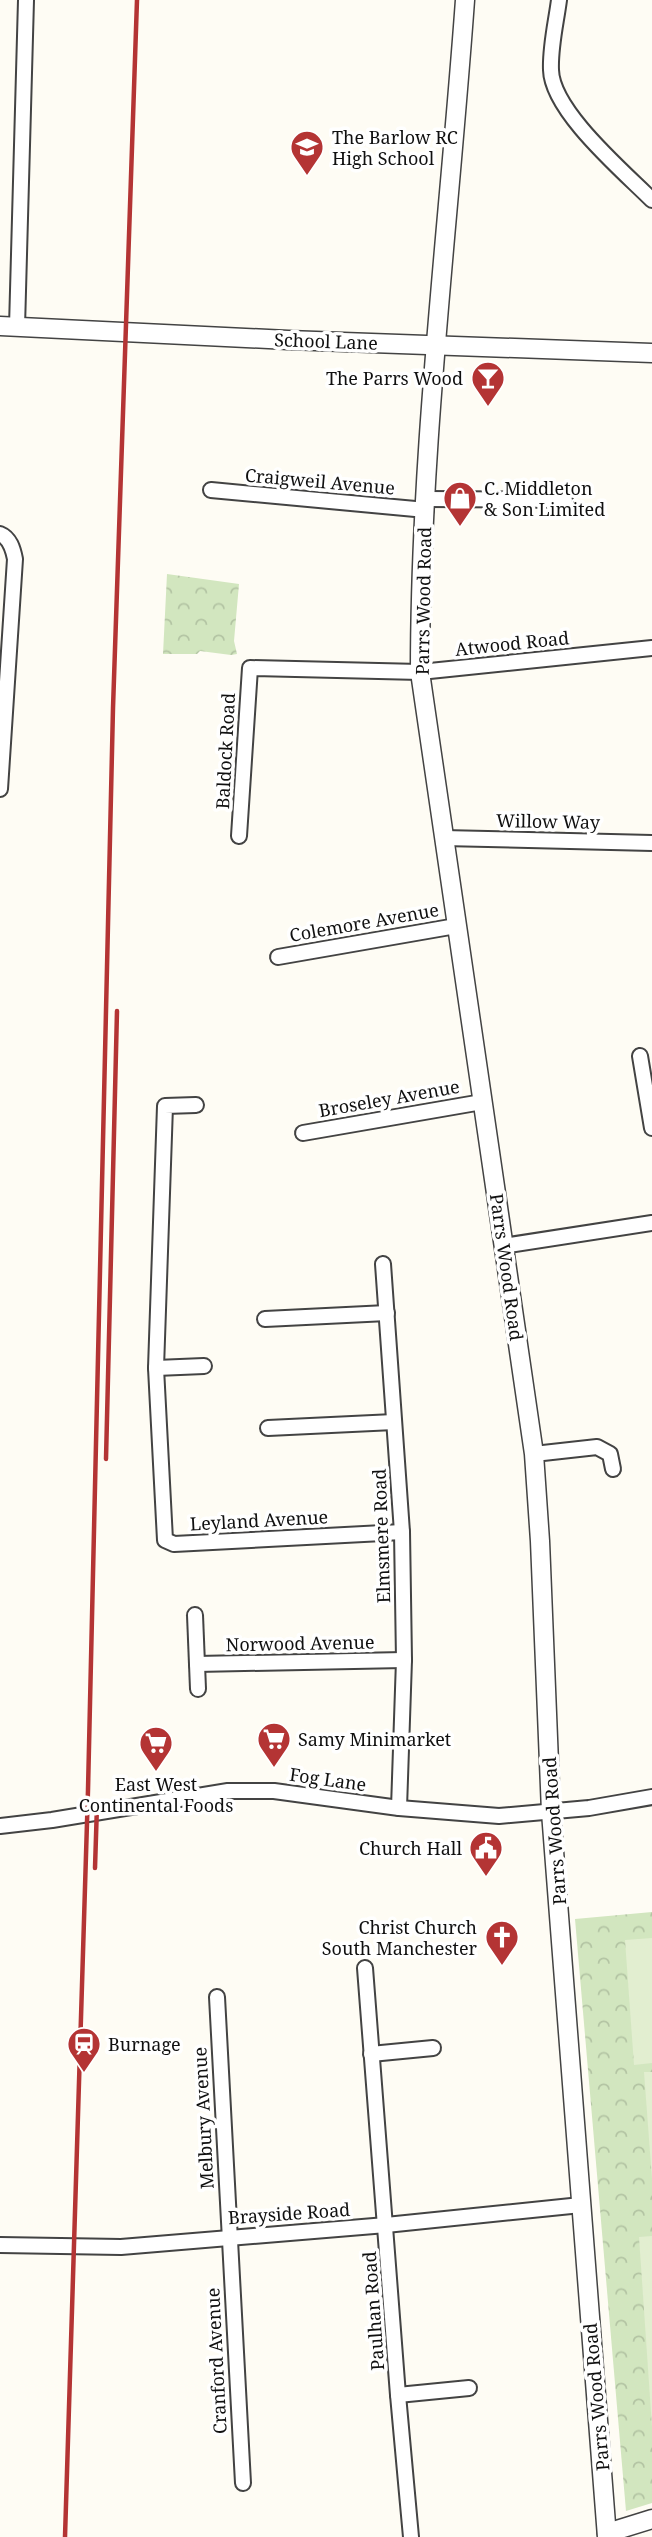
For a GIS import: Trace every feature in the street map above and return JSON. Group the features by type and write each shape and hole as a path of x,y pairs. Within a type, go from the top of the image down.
{"street":[{"path":"8,327 26,0"},
{"name":"Parrs Wood Road","path":"465,0 422,548 420,672 534,1454 551,1812 604,2536"},
{"path":"559,0 551,71 557,95 563,106 587,133 652,200"},
{"name":"School Lane","path":"8,327 652,352"},
{"name":"Craigweil Avenue","path":"211,490 426,504 565,500"},
{"path":"0,534 12,545 15,559 0,789"},
{"name":"Atwood Road","path":"250,668 420,672 652,648"},
{"name":"Baldock Road","path":"239,836 250,668"},
{"name":"Willow Way","path":"443,838 652,843"},
{"name":"Colemore Avenue","path":"278,957 456,926"},
{"path":"640,1056 652,1128"},
{"name":"Broseley Avenue","path":"303,1133 482,1102"},
{"name":"Leyland Avenue","path":"196,1105 165,1106 156,1368 165,1540 174,1544 402,1532"},
{"path":"503,1246 652,1223"},
{"name":"Elmsmere Road","path":"383,1264 402,1532 404,1660 399,1808"},
{"path":"265,1319 387,1313"},
{"path":"156,1368 204,1366"},
{"path":"268,1428 394,1422"},
{"path":"534,1454 603,1448 610,1454 613,1469"},
{"path":"195,1615 198,1689"},
{"name":"Norwood Avenue","path":"198,1664 404,1660"},
{"name":"Fog Lane","path":"0,1826 228,1791 274,1791 399,1808 499,1816 589,1808 652,1797"},
{"name":"Paulhan Road","path":"365,1968 411,2537"},
{"name":"Melbury Avenue","path":"217,1997 228,2237"},
{"path":"372,2054 433,2048"},
{"name":"Brayside Road","path":"0,2245 121,2247 386,2225 581,2205"},
{"name":"Cranford Avenue","path":"228,2237 243,2483"},
{"path":"398,2395 468,2388"},
{"path":"604,2536 652,2519"}],"green space":[{"path":"167,574 239,584 234,641 237,654 200,651 197,654 163,654"},
{"path":"652,1912 652,2503 626,2511 575,1919"},
{"path":"652,1938 652,2063 634,2065 625,1940"},
{"path":"644,2072 652,2072 652,2179"},
{"path":"652,2236 652,2427 639,2237"}],"railway":[{"path":"65,2537 88,1790 113,708 137,0"},
{"path":"106,1459 117,1011"},
{"path":"95,1868 97,1805"}],"place":[{"name":"The Barlow RC High School","path":"307,177"},
{"name":"The Parrs Wood","path":"488,408"},
{"name":"C. Middleton & Son Limited","path":"460,528"},
{"name":"Samy Minimarket","path":"274,1769"},
{"name":"East West Continental Foods","path":"156,1773"},
{"name":"Church Hall","path":"486,1878"},
{"name":"Christ Church South Manchester","path":"502,1967"},
{"name":"Burnage","path":"84,2074"}]}
